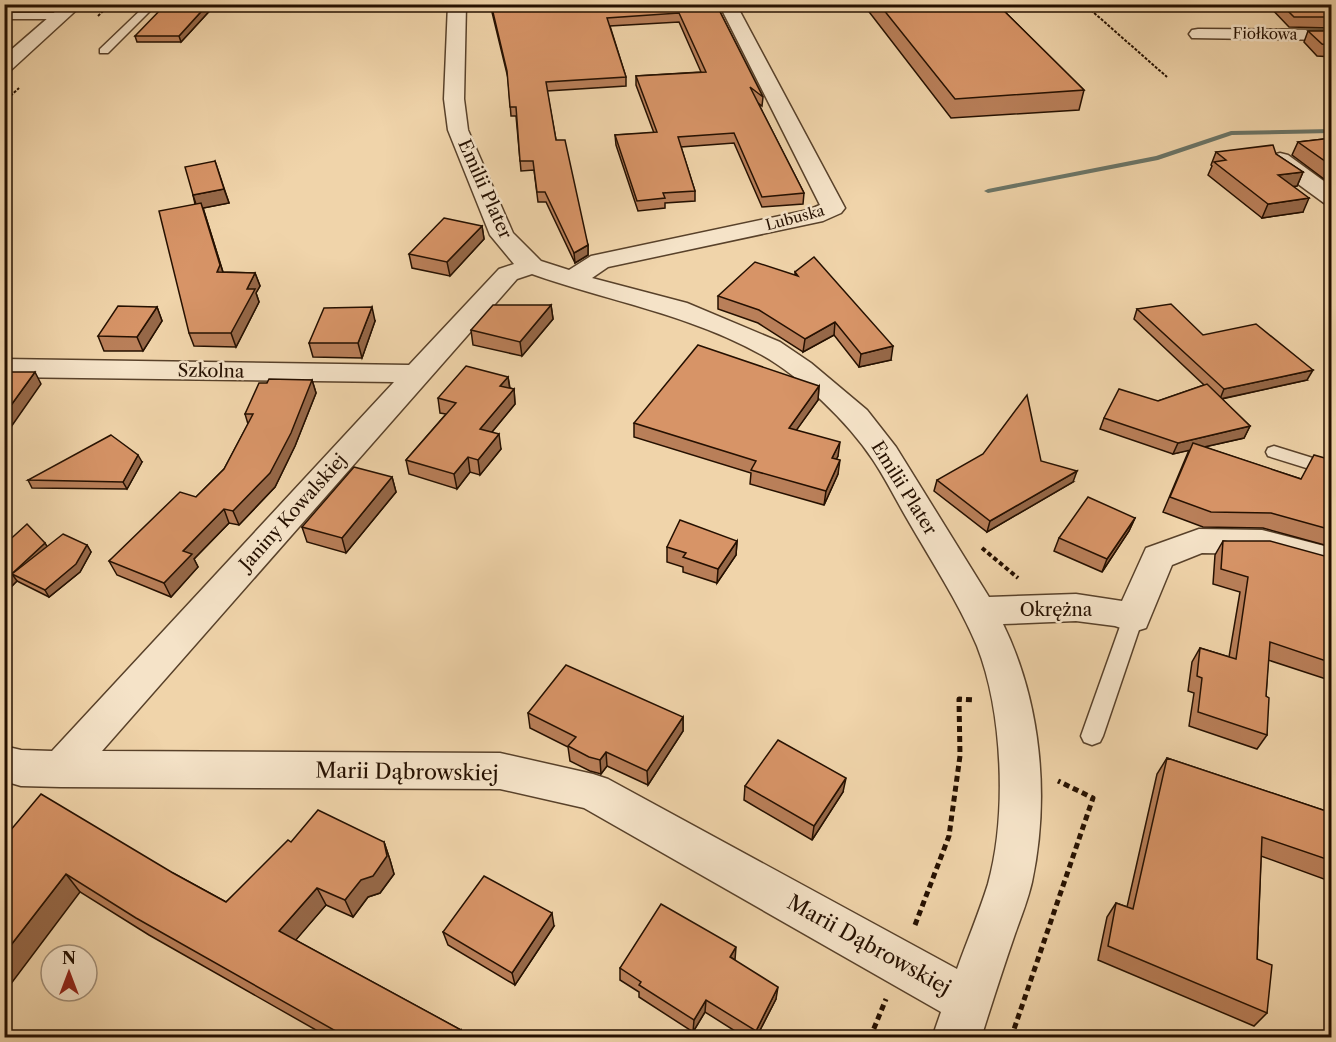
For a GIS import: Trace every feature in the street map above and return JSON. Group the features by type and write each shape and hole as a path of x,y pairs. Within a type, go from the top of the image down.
{"street":[{"name":"Emilii Plater","path":"457,4 454,99 458,130 502,235 514,250 532,266 572,280 678,309 770,348 801,369 856,417 885,454 979,612 996,648 1011,702 1018,749 1021,811 1010,884 963,1020"},
{"name":"Lubuska","path":"572,280 600,261 815,216 834,208 727,4"},
{"path":"4,66 68,10"},
{"name":"Fiołkowa","path":"1198,34 1332,35"},
{"path":"1280,160 1332,198"},
{"name":"Janiny Kowalskiej","path":"61,769 508,274 532,266"},
{"name":"Szkolna","path":"4,368 418,374"},
{"path":"1132,618 1158,557 1198,541 1262,542 1332,561"},
{"name":"Okrężna","path":"979,612 1035,608 1114,611 1132,618"},
{"name":"Marii Dąbrowskiej","path":"4,763 21,768 61,769 500,771 593,792 901,963 963,1020"}],"lane":[{"path":"30,15 44,4"},
{"path":"104,51 153,4"},
{"path":"4,16 68,10"},
{"path":"1274,452 1332,470"},
{"path":"1092,736 1132,618"}],"path":[{"path":"1084,4 1167,77"},
{"path":"981,547 1028,586 1035,608"},
{"path":"870,1038 949,836 960,756 959,699 1011,702"}],"building":[{"path":"166,4 208,4 179,36 135,36"},
{"path":"491,4 716,4 763,97 750,87 804,193 762,197 734,133 678,137 695,191 663,193 665,198 637,201 615,135 657,132 636,76 706,72 679,13 607,18 626,77 546,82 556,140 565,140 588,245 574,253 545,192 537,192 533,161 520,161 516,107 510,107 507,71"},
{"path":"879,4 997,4 1084,90 955,99"},
{"path":"1281,4 1332,4 1332,17 1294,17"},
{"path":"1308,31 1332,31 1332,46 1322,44"},
{"path":"1332,138 1332,166 1298,142"},
{"path":"1273,145 1276,154 1303,172 1278,175 1309,198 1268,204 1214,162 1226,160 1216,152"},
{"path":"215,161 224,189 193,195 185,167"},
{"path":"201,203 220,265 217,272 255,273 247,289 255,289 231,333 189,333 159,211"},
{"path":"444,218 482,226 447,262 409,254"},
{"path":"814,257 893,346 861,354 835,322 805,339 759,310 718,296 755,262 798,276 795,272"},
{"path":"1171,304 1203,335 1256,324 1313,370 1224,389 1137,309"},
{"path":"493,305 551,305 520,342 471,330"},
{"path":"118,306 157,307 137,337 98,336"},
{"path":"372,307 358,343 309,343 324,308"},
{"path":"698,345 819,386 789,428 840,442 832,458 840,460 826,491 751,470 756,461 634,423"},
{"path":"466,366 508,377 500,386 514,389 480,429 499,434 478,460 468,457 454,474 406,460 456,403 438,398"},
{"path":"4,372 35,372 4,415"},
{"path":"269,379 312,380 291,433 270,473 233,511 224,509 183,551 192,554 164,583 109,561 180,492 196,497 224,469 253,414 245,414 259,383 267,383"},
{"path":"1207,384 1250,426 1178,443 1104,418 1119,389 1158,401"},
{"path":"1027,395 1041,461 1077,471 990,521 937,480 983,454"},
{"path":"111,435 138,455 123,482 28,480"},
{"path":"1193,443 1301,479 1314,455 1332,460 1332,530 1271,513 1211,512 1170,497"},
{"path":"354,467 392,477 342,538 302,527"},
{"path":"1088,497 1135,518 1107,559 1059,538"},
{"path":"680,520 737,541 718,569 683,557 686,553 667,547"},
{"path":"27,524 45,543 4,581 4,545"},
{"path":"63,534 87,545 76,564 45,590 12,574"},
{"path":"1223,541 1270,541 1332,558 1332,663 1270,642 1266,696 1269,698 1267,735 1198,712 1202,678 1197,676 1200,648 1236,659 1248,577 1221,569"},
{"path":"566,665 683,717 647,771 606,752 600,760 589,757 568,746 576,737 528,713"},
{"path":"778,740 846,778 814,826 745,786"},
{"path":"1167,758 1332,813 1332,861 1262,837 1257,959 1272,965 1267,1013 1108,946 1116,903 1133,909"},
{"path":"41,794 226,902 288,840 291,842 318,810 384,842 387,856 373,876 361,880 345,900 317,888 279,931 461,1030 456,1038 348,1038 136,918 66,874 4,954 4,838"},
{"path":"484,876 552,913 512,973 443,932"},
{"path":"661,904 736,947 730,957 778,987 756,1031 706,1000 694,1020 639,985 641,982 620,968"}],"waterway":[{"path":"988,191 1158,158 1231,133 1332,131"}]}
